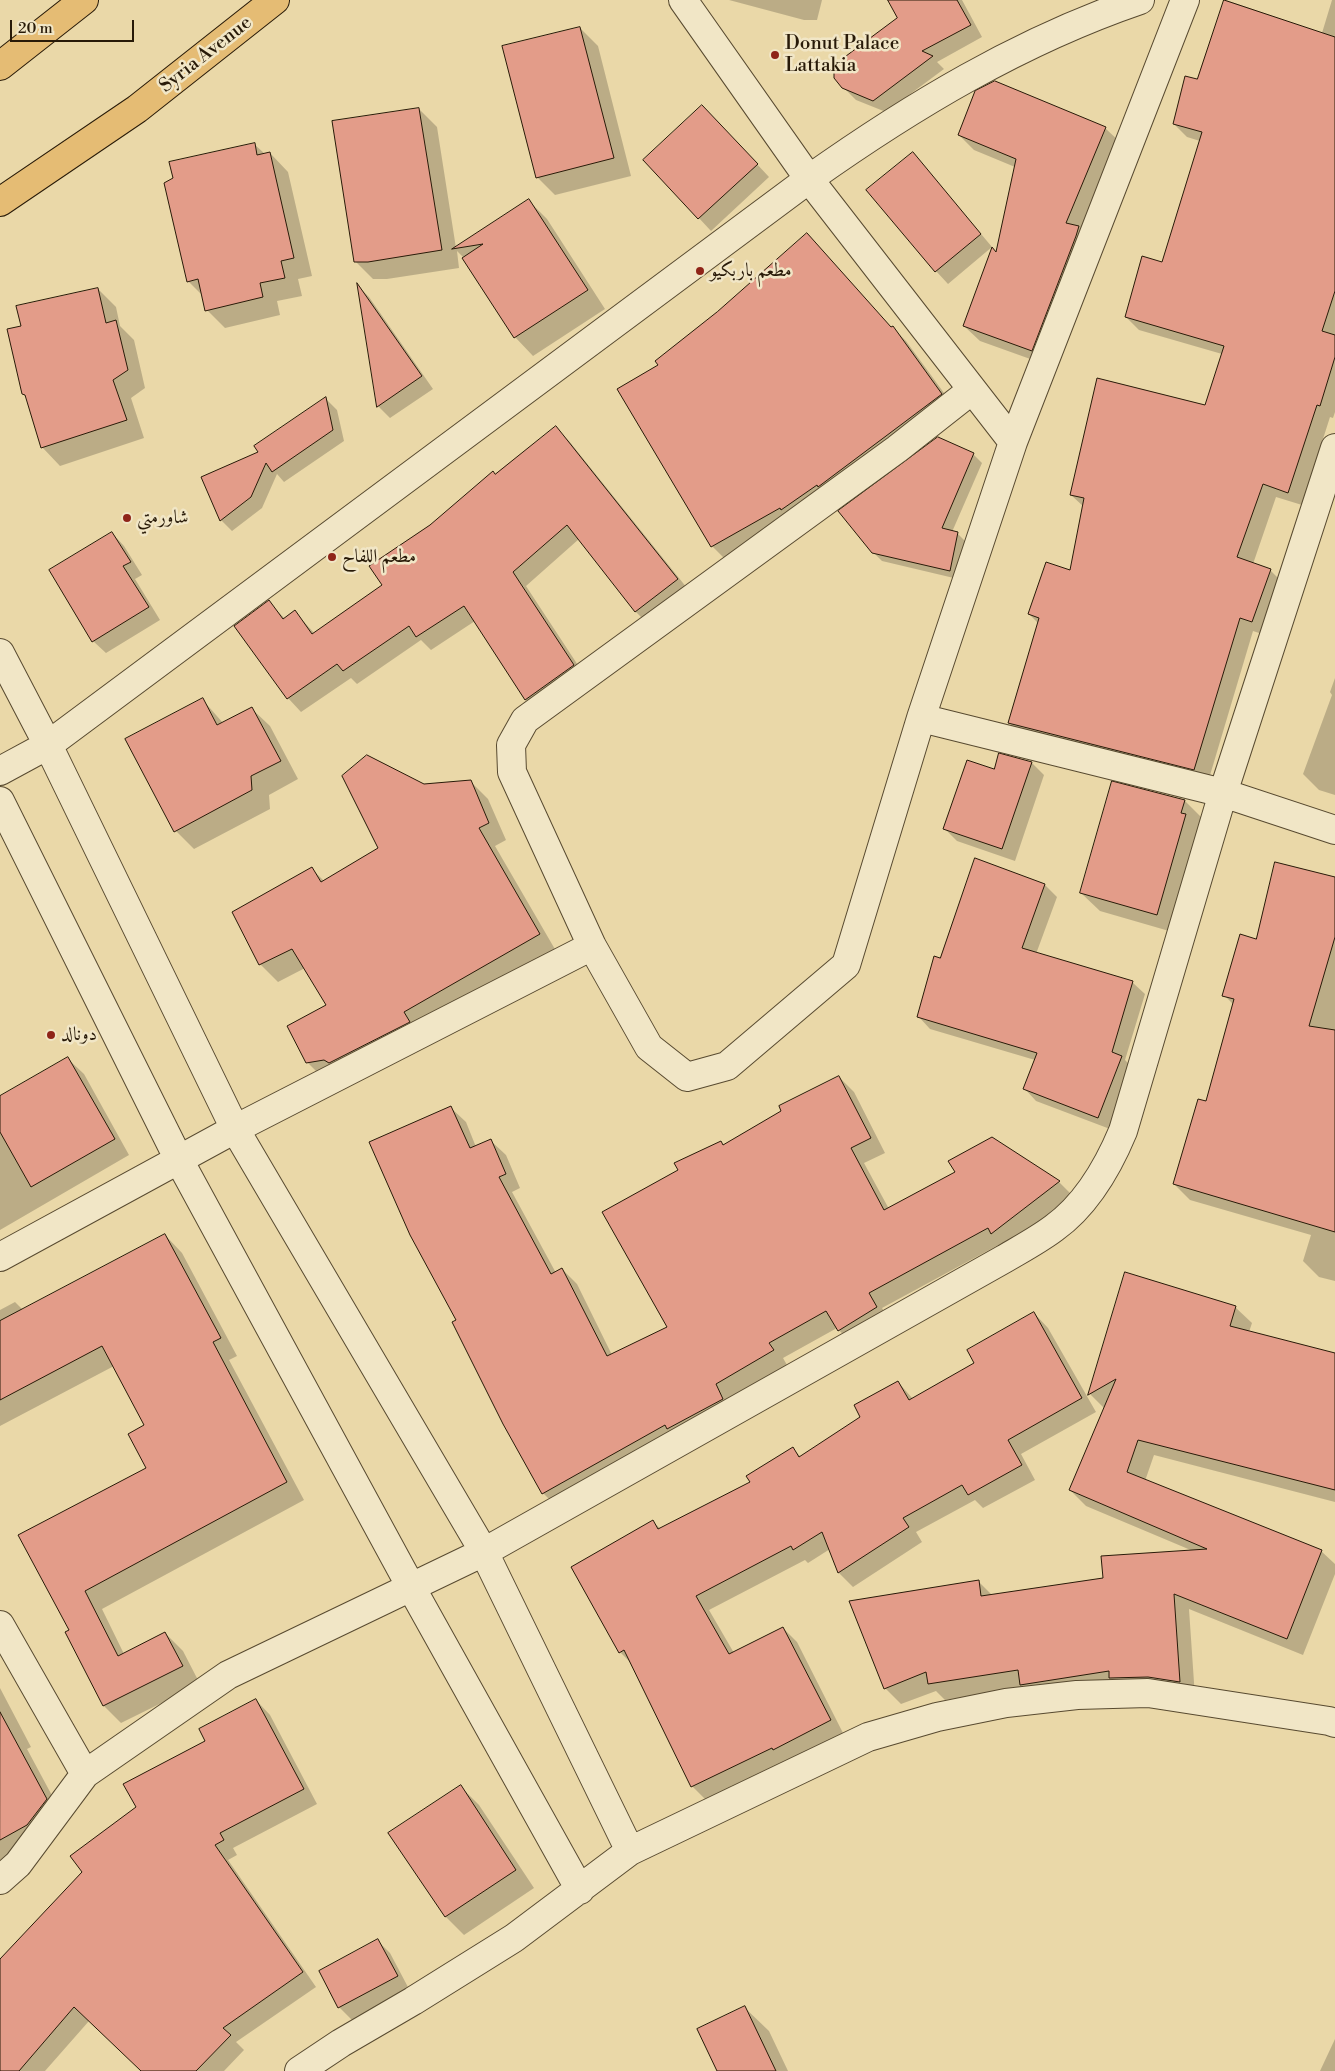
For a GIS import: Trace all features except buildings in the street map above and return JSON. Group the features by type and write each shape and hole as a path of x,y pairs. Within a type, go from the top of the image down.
{"main road":[{"path":"0,66 84,0"},
{"name":"Syria Avenue","path":"0,202 137,109 274,0"}],"street":[{"path":"683,0 809,178 1013,442"},
{"path":"0,771 48,745 809,178 868,137 921,103 992,64 1057,33 1140,0"},
{"path":"972,390 897,449 525,720 510,745 512,772 592,946 649,1047 687,1077 727,1066 846,965 921,718 1013,442 1185,0"},
{"path":"0,1880 18,1864 85,1774 228,1675 484,1552 1004,1259 1055,1228 1077,1207 1096,1184 1112,1159 1123,1132 1223,793 1335,448"},
{"path":"0,653 48,745 235,1128 484,1552 630,1851"},
{"path":"921,718 1223,793 1335,830"},
{"path":"0,800 178,1160 411,1587 580,1890"},
{"path":"0,1257 235,1128 592,946"},
{"path":"0,1625 85,1774"},
{"path":"299,2071 341,2043 514,1938 630,1851 868,1737 937,1717 1006,1704 1077,1695 1148,1693 1333,1715"}],"place":[{"name":"Donut Palace Lattakia","path":"775,55"},
{"name":"مطعم باربكيو","path":"700,271"},
{"name":"شاورمتي","path":"127,518"},
{"name":"مطعم اللفاح","path":"332,557"},
{"name":"دونالد","path":"51,1035"}]}
